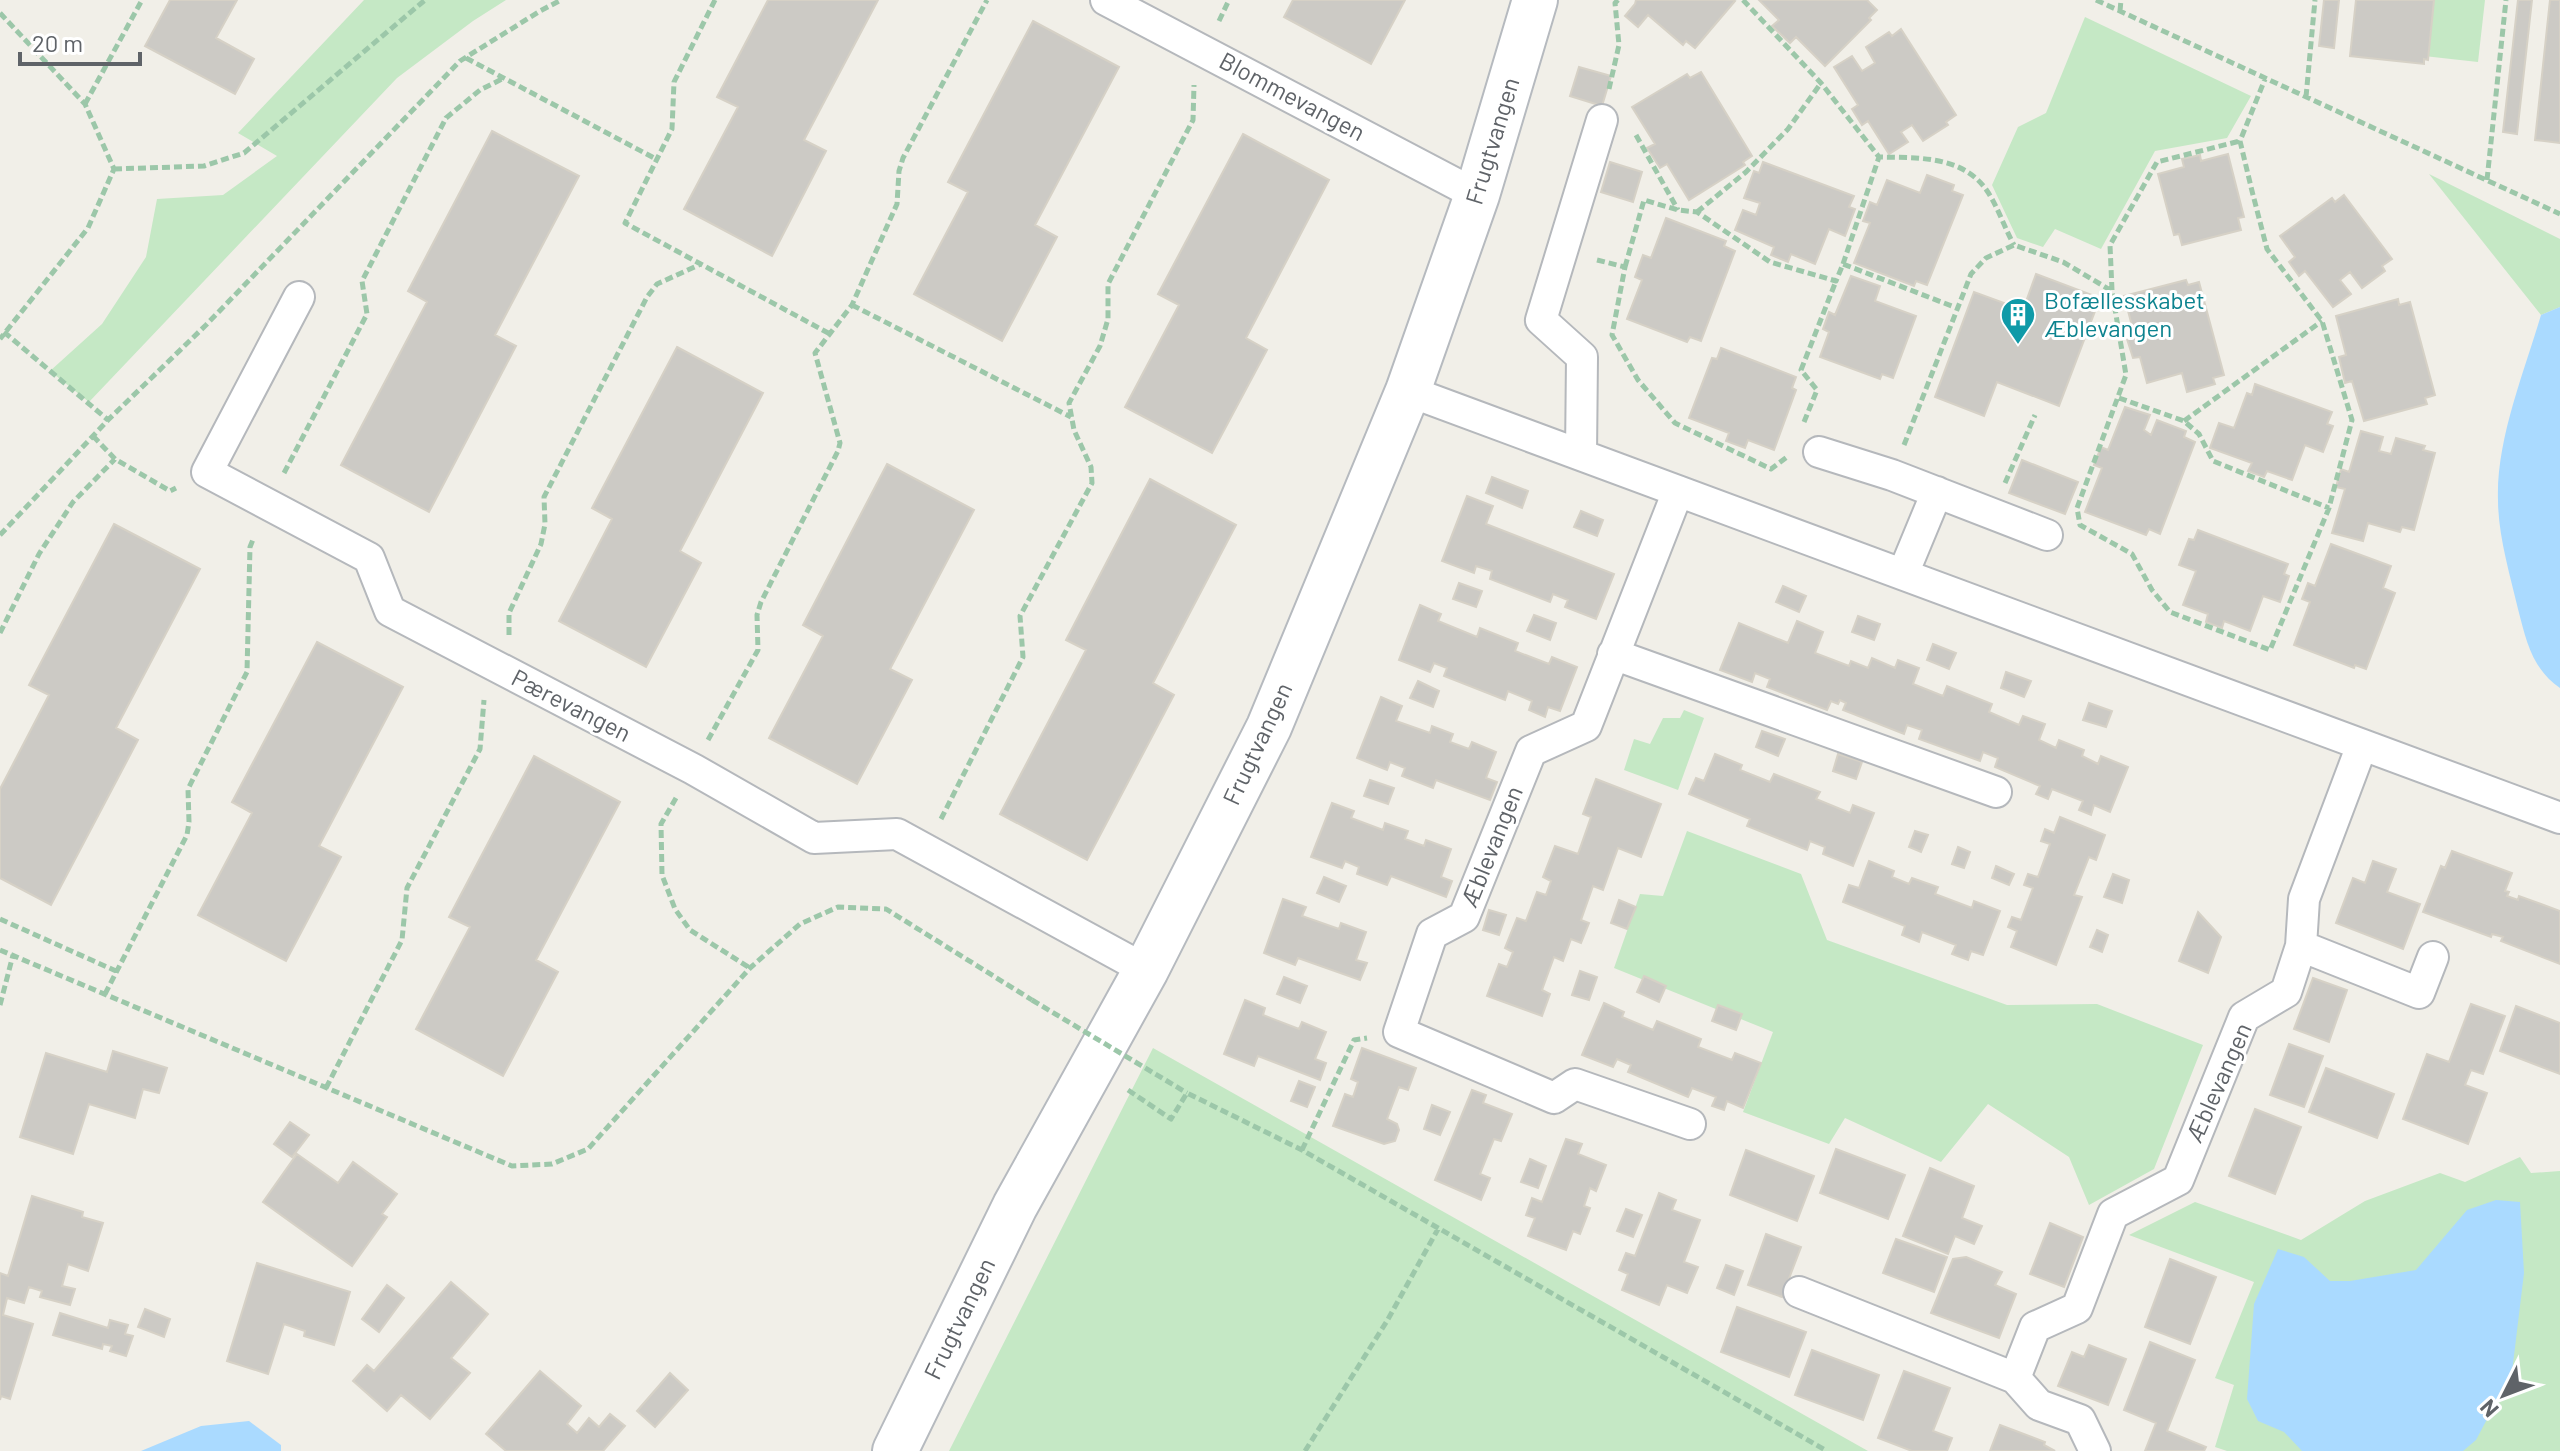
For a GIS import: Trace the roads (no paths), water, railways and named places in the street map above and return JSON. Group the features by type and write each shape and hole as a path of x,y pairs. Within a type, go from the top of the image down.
{"street":[{"name":"Blommevangen","path":"1106,0 1477,195"},
{"name":"Frugtvangen","path":"895,1451 1015,1206 1146,970 1269,727 1408,391 1477,195 1535,0"},
{"path":"1581,455 1582,357 1541,320 1561,251 1610,110"},
{"name":"Pærevangen","path":"299,297 207,472 369,558 390,611 693,769 814,838 897,834 1146,970"},
{"path":"1408,391 2560,818"},
{"path":"1805,453 1892,475 2047,535"},
{"name":"Æblevangen","path":"1678,491 1586,726 1531,751 1464,917 1432,934 1399,1032 1554,1098 1575,1084 1690,1124"},
{"path":"1903,574 1937,492"},
{"path":"1613,654 1996,792"},
{"name":"Æblevangen","path":"2015,1378 2035,1327 2077,1308 2113,1214 2178,1180 2244,1017 2286,992 2301,946 2304,899 2362,745"},
{"path":"2301,946 2419,993 2433,957"},
{"path":"1799,1292 2015,1378 2039,1405 2080,1420 2095,1451"}],"water":[{"path":"2560,307 2560,688 2543,672 2527,643 2505,555 2498,500 2501,454 2519,383 2541,315"},
{"path":"2496,1200 2520,1202 2524,1273 2512,1372 2476,1440 2463,1451 2302,1451 2284,1432 2258,1421 2247,1399 2254,1304 2278,1249 2304,1257 2330,1281 2350,1281 2416,1270 2467,1210"},
{"path":"249,1421 281,1445 281,1451 141,1451 201,1426"}],"place":[{"name":"Bofællesskabet Æblevangen","path":"2018,346"}]}
